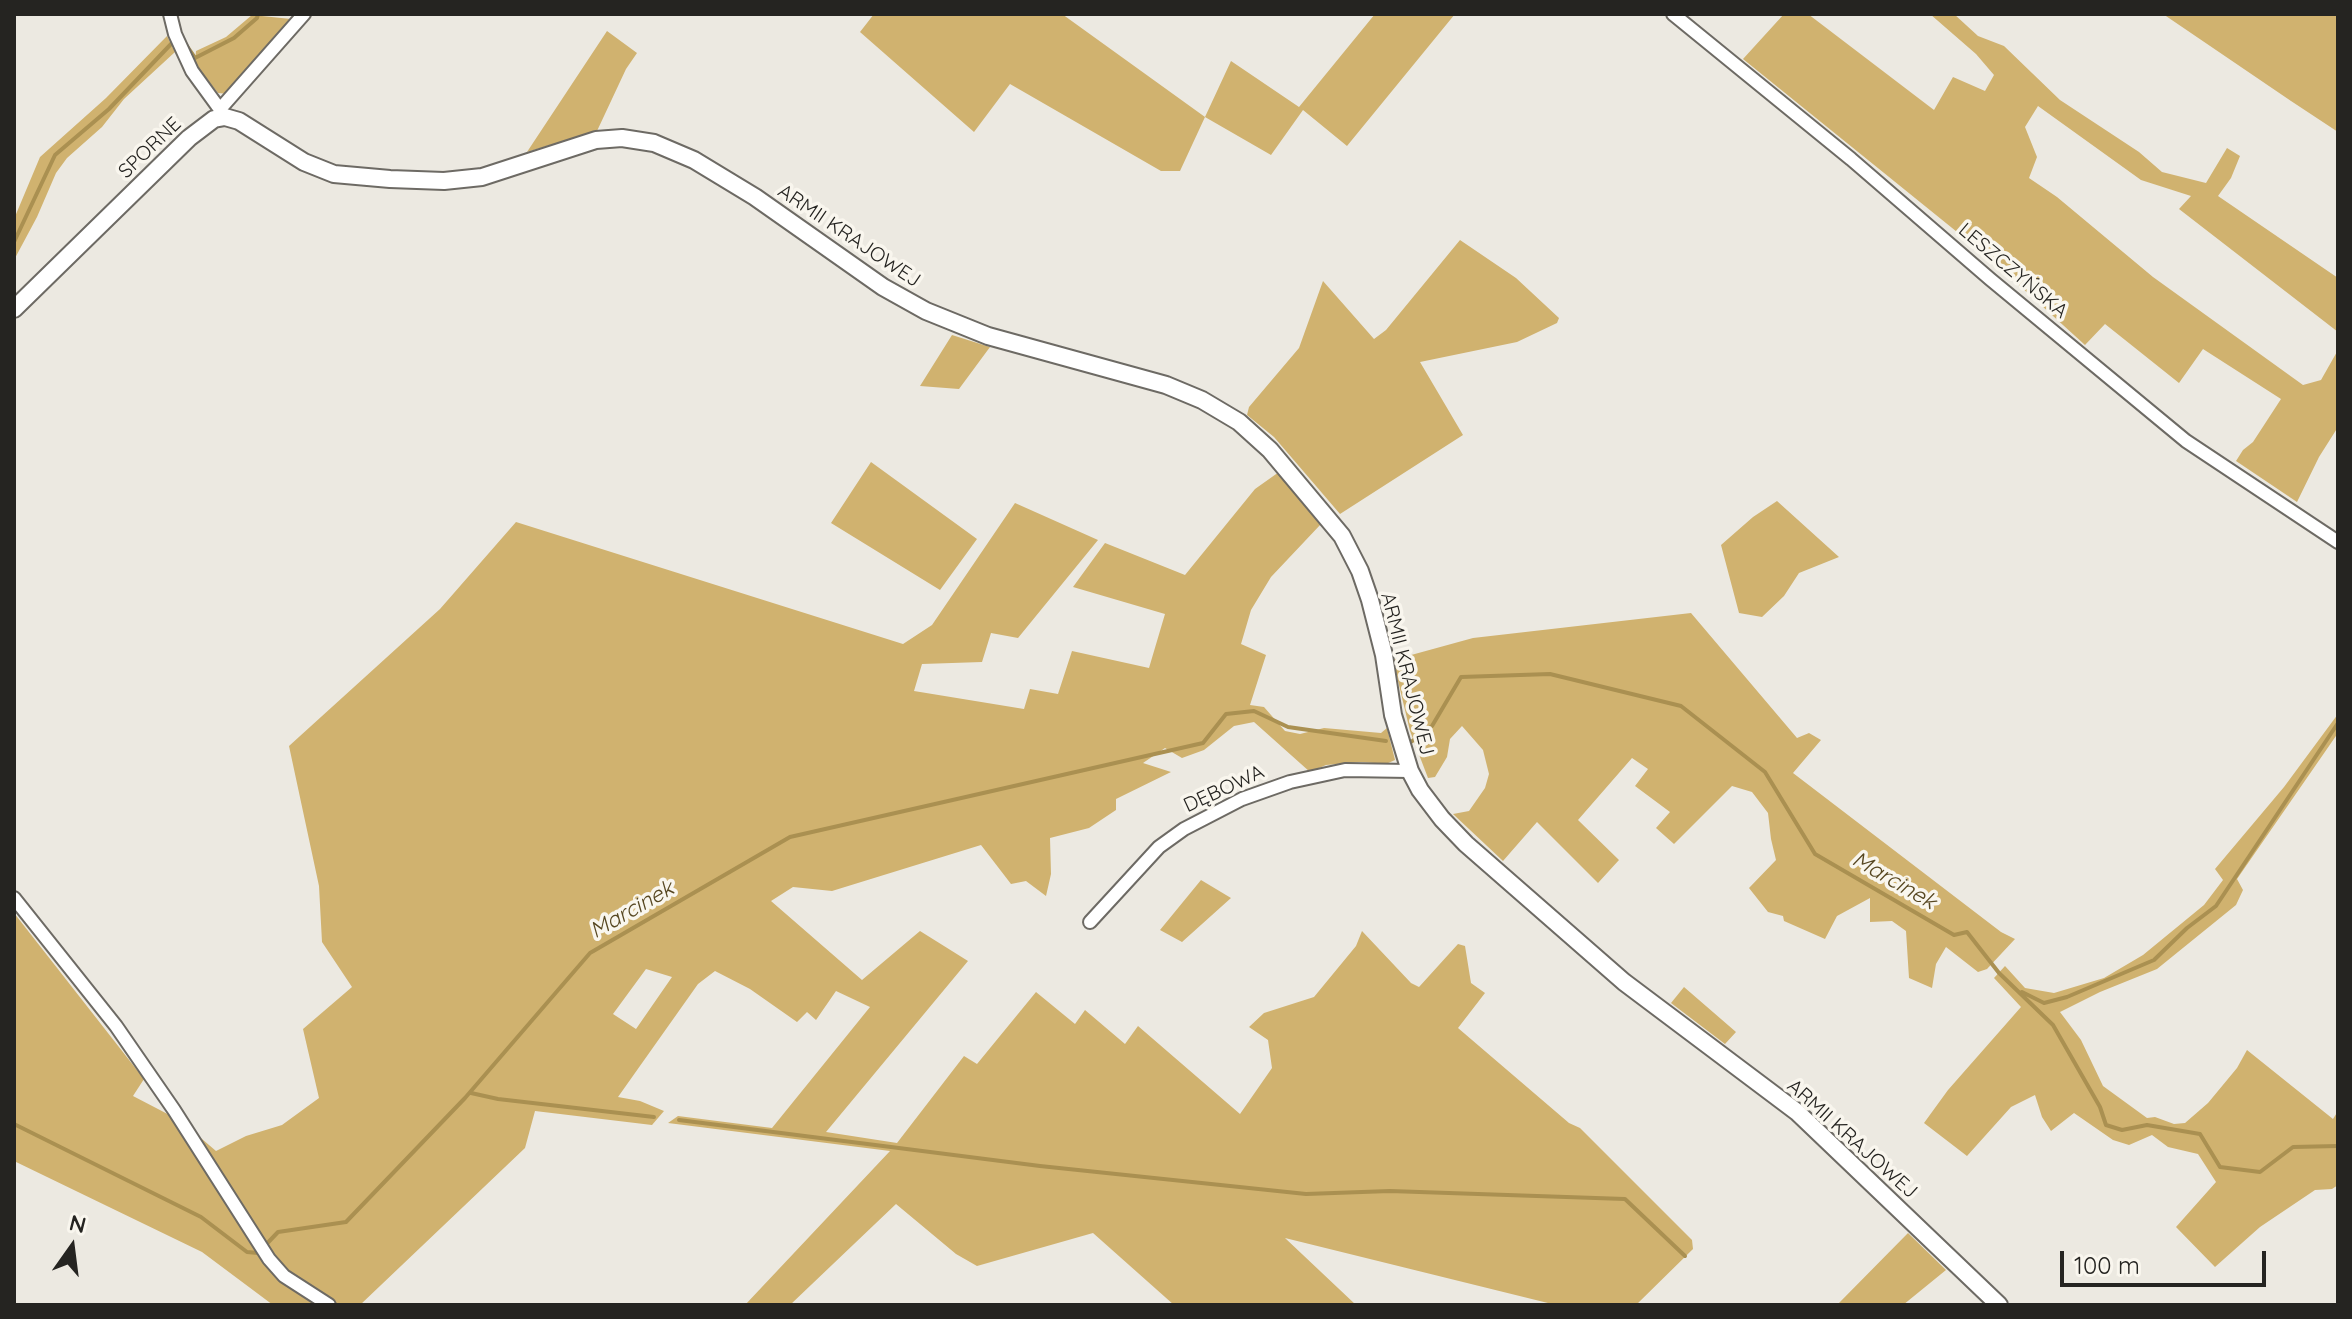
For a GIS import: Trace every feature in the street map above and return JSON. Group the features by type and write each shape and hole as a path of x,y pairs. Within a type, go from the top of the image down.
{"street":[{"path":"170,14 175,34 192,71 223,113 304,14"},
{"name":"LESZCZYŃSKA","path":"1673,14 1851,159 2186,441 2338,542"},
{"name":"ARMII KRAJOWEJ","path":"223,113 254,128 290,154 334,174 390,179 444,181 482,177 596,140 622,138 654,143 694,160 744,190 883,287 926,311 988,336 1166,385 1239,422 1270,450 1342,536 1370,600 1384,655 1393,715 1410,771 1420,790 1466,844 1624,982 1797,1112 1999,1305"},
{"name":"SPORNE","path":"14,309 189,138 223,113"},
{"name":"DĘBOWA","path":"1090,922 1159,847 1184,829 1242,799 1290,782 1345,770 1410,771"},
{"path":"14,898 116,1026 269,1259 284,1276 329,1305"}],"shaded area":[{"path":"874,14 1062,14 1205,117 1180,171 1161,171 1010,84 974,132 860,32"},
{"path":"1375,14 1455,14 1347,146 1303,110 1271,155 1205,117 1231,61 1299,107"},
{"path":"1784,14 1808,14 1934,110 1953,77 1985,91 1994,75 1976,54 1930,14 1954,14 1978,36 2004,46 2060,100 2139,152 2162,172 2206,183 2227,148 2240,156 2231,178 2218,196 2338,278 2338,332 2179,209 2191,196 2141,180 2038,106 2025,127 2037,157 2029,178 2057,197 2153,277 2303,385 2321,380 2338,350 2338,427 2297,502 2236,461 2253,442 2281,399 2203,349 2179,383 2105,324 2085,345 1988,257 1743,59"},
{"path":"2163,14 2338,14 2338,132 2291,101"},
{"path":"252,15 291,19 228,94 218,93 195,64 196,51 226,37"},
{"path":"607,31 637,53 626,69 597,131 527,152"},
{"path":"167,36 175,52 67,158 56,173 14,260 14,219 40,157 106,98"},
{"path":"1460,240 1516,278 1559,318 1557,323 1517,342 1420,362 1463,435 1340,514 1274,437 1247,415 1249,407 1299,348 1323,281 1374,339 1386,330"},
{"path":"952,335 990,347 959,389 920,386"},
{"path":"871,462 977,539 940,590 831,523"},
{"path":"1279,472 1321,524 1271,577 1251,610 1241,644 1266,655 1250,705 1264,707 1285,731 1300,734 1324,728 1381,733 1387,728 1395,760 1386,764 1361,762 1326,765 1310,772 1254,722 1234,726 1204,750 1182,758 1165,748 1143,763 1171,772 1116,799 1116,810 1089,828 1050,838 1051,874 1046,896 1026,881 1011,884 981,845 832,891 793,887 771,901 862,980 920,931 968,961 826,1132 897,1143 964,1056 977,1064 1036,992 1075,1024 1085,1010 1125,1044 1138,1026 1240,1114 1272,1068 1268,1040 1249,1027 1264,1013 1314,997 1356,946 1362,931 1411,983 1419,987 1458,944 1465,946 1471,983 1485,993 1458,1028 1569,1123 1580,1128 1692,1240 1693,1249 1636,1305 1556,1305 1285,1238 1356,1305 1174,1305 1093,1233 977,1266 956,1254 896,1204 790,1305 745,1305 890,1151 668,1123 678,1116 772,1128 870,1007 836,991 816,1020 807,1012 797,1022 750,989 715,971 698,984 618,1097 640,1101 664,1111 652,1125 535,1111 525,1148 360,1305 273,1305 202,1252 14,1161 14,913 144,1079 133,1096 181,1121 216,1151 246,1136 282,1125 319,1098 303,1029 352,987 322,942 319,886 289,746 440,609 516,522 903,644 932,625 1015,503 1098,540 1018,638 991,633 982,662 922,664 914,691 1024,709 1030,689 1058,694 1072,651 1149,668 1165,614 1073,587 1105,543 1185,575 1255,489","holes":["646,969 672,977 636,1029 613,1014"]},
{"path":"1777,501 1839,557 1799,573 1784,596 1762,617 1739,613 1721,545"},
{"path":"1691,613 1797,738 1809,733 1821,740 1793,773 2001,932 2015,939 1987,969 1978,972 1946,947 1936,964 1932,988 1909,978 1906,931 1892,921 1870,922 1870,898 1837,916 1825,939 1784,921 1783,916 1768,912 1749,888 1776,860 1768,813 1752,792 1732,786 1674,844 1656,828 1670,812 1635,786 1648,769 1632,758 1578,820 1619,860 1598,883 1537,822 1503,861 1453,814 1469,811 1485,788 1489,774 1483,750 1462,726 1450,739 1447,757 1435,777 1428,778 1410,731 1393,660 1473,638"},
{"path":"2338,714 2338,733 2237,879 2243,890 2236,905 2157,969 2060,1012 2081,1040 2103,1086 2147,1118 2155,1117 2174,1124 2185,1123 2208,1103 2237,1068 2247,1050 2333,1119 2338,1111 2338,1185 2332,1189 2315,1190 2260,1227 2215,1267 2176,1227 2216,1182 2198,1154 2168,1147 2152,1135 2129,1145 2113,1140 2074,1113 2051,1131 2042,1117 2035,1095 2011,1107 1967,1156 1924,1123 1948,1090 2021,1007 1994,978 2005,966 2025,988 2054,993 2104,978 2143,955 2204,905 2223,880 2215,869 2284,787"},
{"path":"1201,880 1231,898 1182,942 1160,930"},
{"path":"1684,987 1736,1032 1725,1044 1671,1003"},
{"path":"1908,1233 1946,1270 1903,1305 1837,1305"}],"waterway":[{"path":"184,42 195,58 234,38 258,14"},
{"path":"14,242 55,155 109,109 172,43"},
{"name":"Marcinek","path":"1411,742 1432,726 1461,677 1550,674 1681,706 1765,772 1815,854 1954,935 1967,932 1999,973 2053,1025 2100,1107 2106,1125 2122,1130 2147,1125 2200,1134 2220,1167 2260,1172 2293,1147 2338,1146"},
{"name":"Marcinek","path":"14,1124 201,1217 247,1252 258,1253 278,1232 346,1222 465,1098 590,953 790,837 1203,743 1226,714 1254,711 1288,727 1386,741"},
{"path":"2022,992 2044,1003 2067,997 2154,960 2187,928 2216,906 2338,723"},
{"path":"471,1093 498,1099 654,1117"},
{"path":"679,1120 1040,1166 1306,1194 1390,1191 1625,1199 1685,1256"}]}
